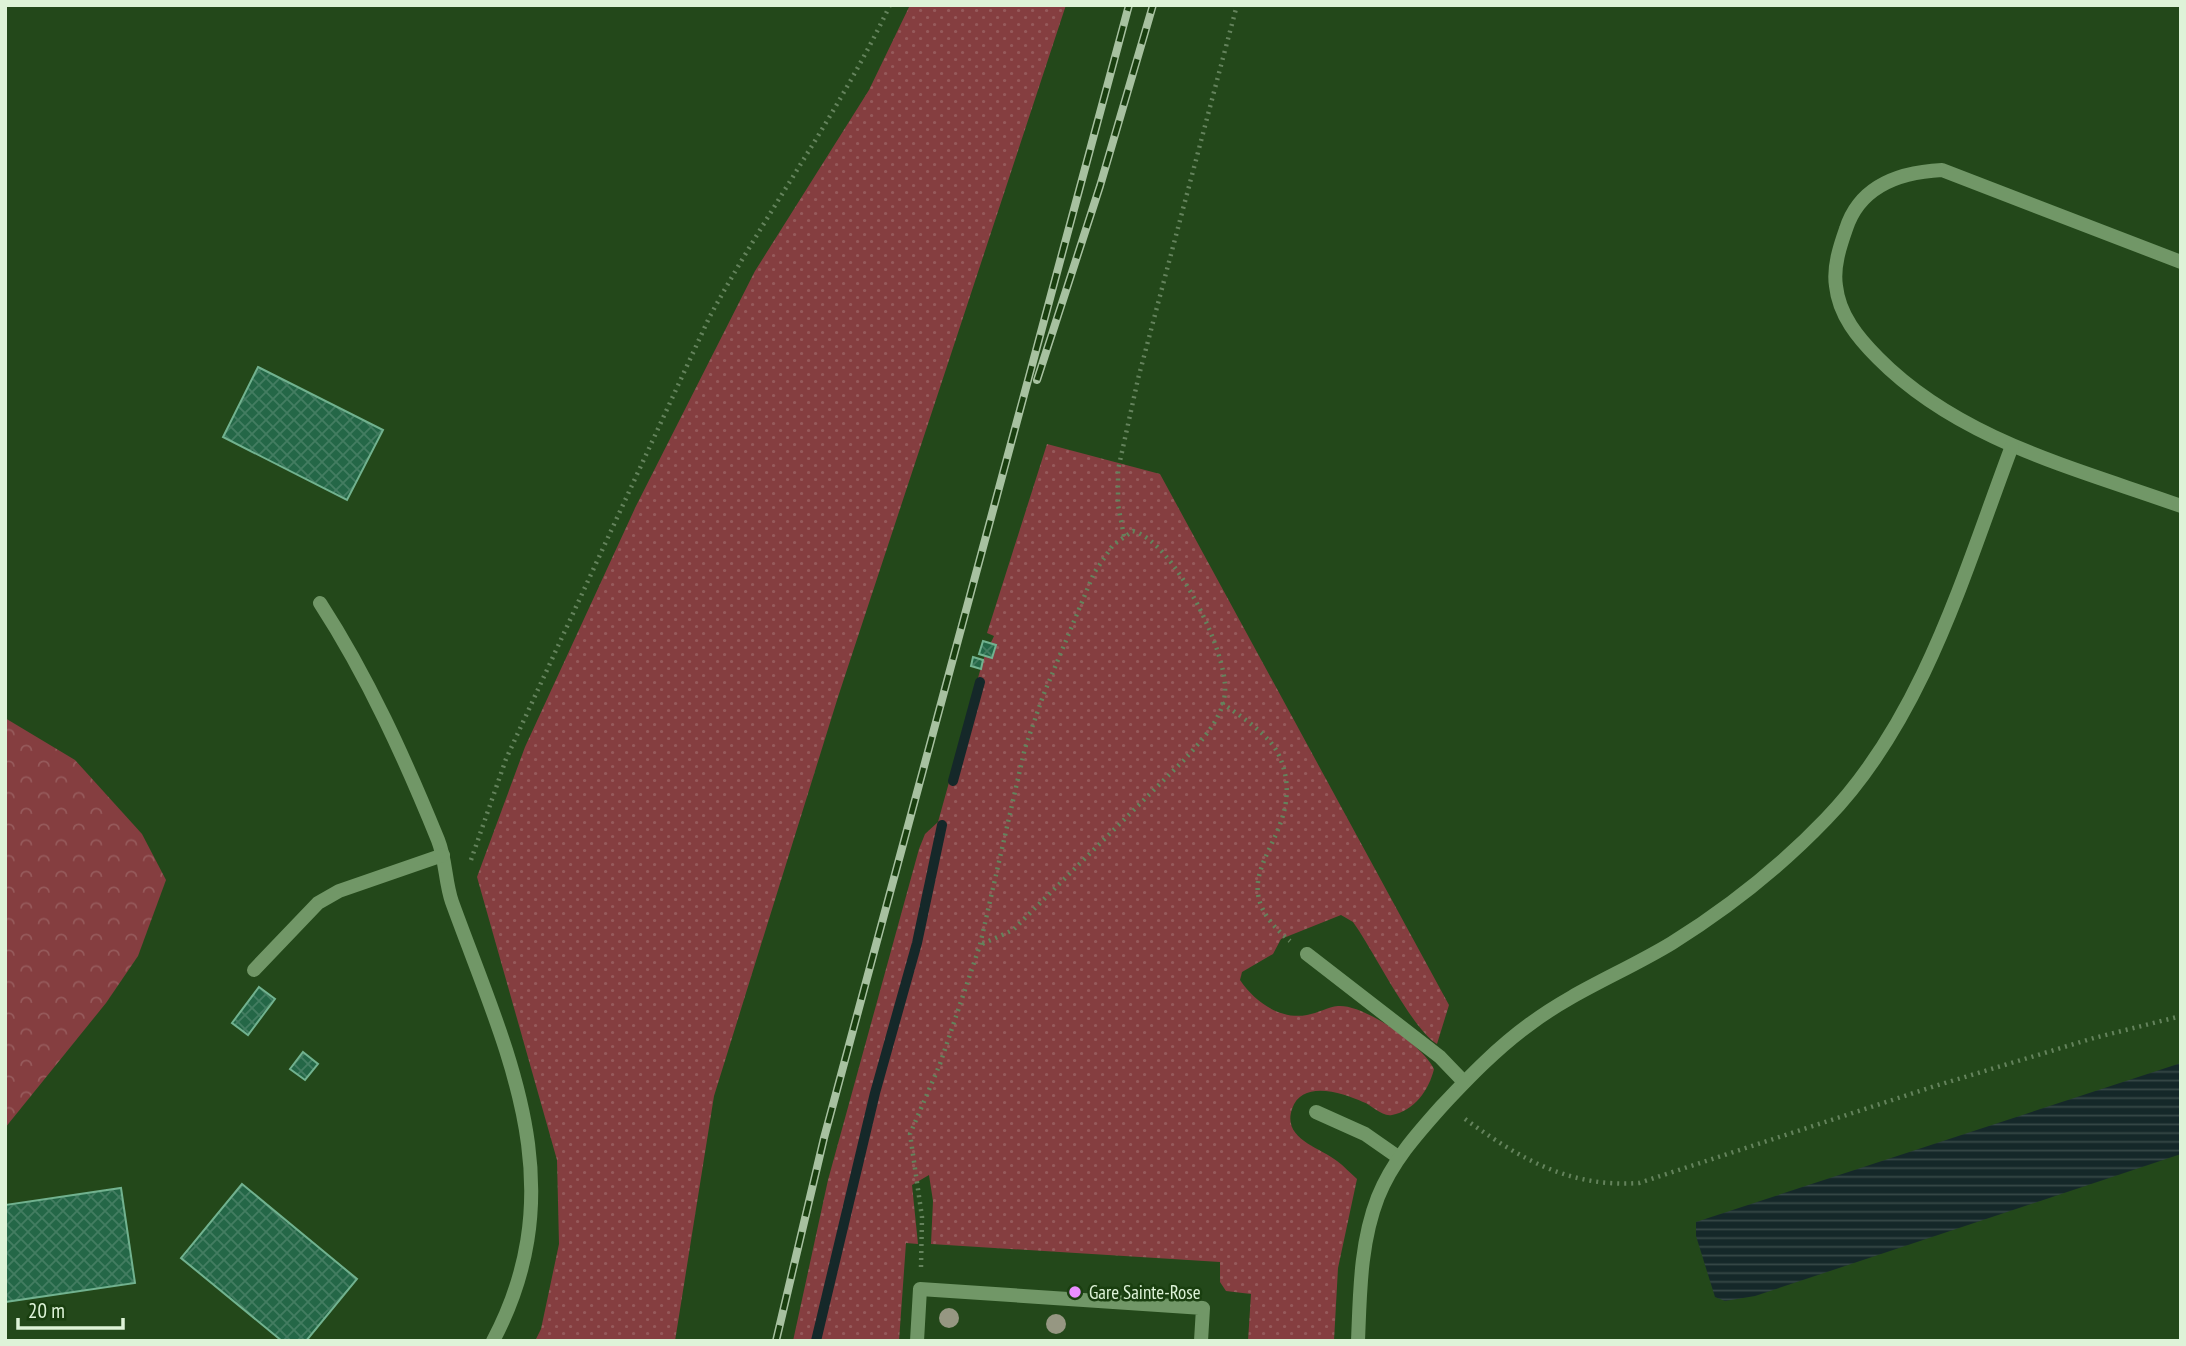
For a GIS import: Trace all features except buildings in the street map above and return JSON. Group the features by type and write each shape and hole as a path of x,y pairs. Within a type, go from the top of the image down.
{"lane":[{"path":"2181,262 1942,170 1912,171 1889,179 1864,197 1849,221 1839,251 1836,285 1844,316 1863,343 1901,381 1951,417 2012,446 2181,506"},
{"path":"1358,1341 1366,1235 1378,1197 1398,1157 1496,1050 1532,1022 1671,943 1739,897 1787,857 1859,782 1920,677 1954,599 2012,446"},
{"path":"320,603 356,660 443,855 451,900 514,1070 529,1143 531,1187 522,1262 493,1341"},
{"path":"254,970 318,903 339,891 443,855"},
{"path":"1307,954 1440,1057 1464,1082"},
{"path":"1316,1112 1365,1134 1398,1157"},
{"path":"917,1341 920,1289 1203,1308 1201,1341"}],"path":[{"path":"470,865 478,832 506,759 709,318 736,268 852,80 890,5"},
{"path":"1124,536 1118,505 1118,470 1138,379 1237,5"},
{"path":"920,1289 922,1217 910,1134 940,1064 980,945 1025,747 1043,696 1102,558 1124,536 1133,531 1144,534 1157,544 1198,606 1224,674 1222,703 1209,732 1184,760 1013,930 980,945"},
{"path":"1222,703 1274,746 1284,766 1287,791 1284,814 1259,872 1257,896 1262,912 1273,926 1307,954"},
{"path":"1444,1104 1513,1154 1574,1177 1607,1185 1639,1183 1935,1086 2094,1038 2181,1016"}],"green space":[{"path":"910,5 1066,5 838,697 714,1096 675,1341 535,1341 541,1329 559,1244 557,1160 477,877 525,747 636,506 755,271 869,90"},
{"path":"1047,444 1160,474 1449,1005 1437,1044 1416,1022 1353,922 1341,915 1281,939 1273,954 1242,972 1240,980 1246,988 1269,1008 1297,1016 1338,1006 1363,1012 1406,1038 1434,1069 1419,1098 1400,1113 1385,1114 1355,1098 1324,1091 1304,1094 1292,1109 1290,1119 1297,1135 1337,1161 1357,1179 1338,1268 1334,1341 1248,1341 1251,1294 1226,1291 1220,1282 1220,1262 931,1244 933,1201 929,1175 912,1185 918,1244 906,1243 899,1341 793,1341 828,1180 919,849 925,834 938,822 983,660 994,636 987,633"},
{"path":"5,718 75,760 142,834 166,880 138,956 106,1003 5,1128"}],"water":[{"path":"2181,1063 2181,1154 1755,1296 1725,1301 1715,1297 1696,1236 1696,1222"}],"waterway":[{"path":"953,781 980,682"},
{"path":"816,1341 875,1093 917,943 942,825"}],"railway":[{"path":"776,1341 824,1138 1129,5"},
{"path":"1037,380 1100,186 1153,5"}],"place":[{"name":"Gare Sainte-Rose","path":"1075,1292"}]}
